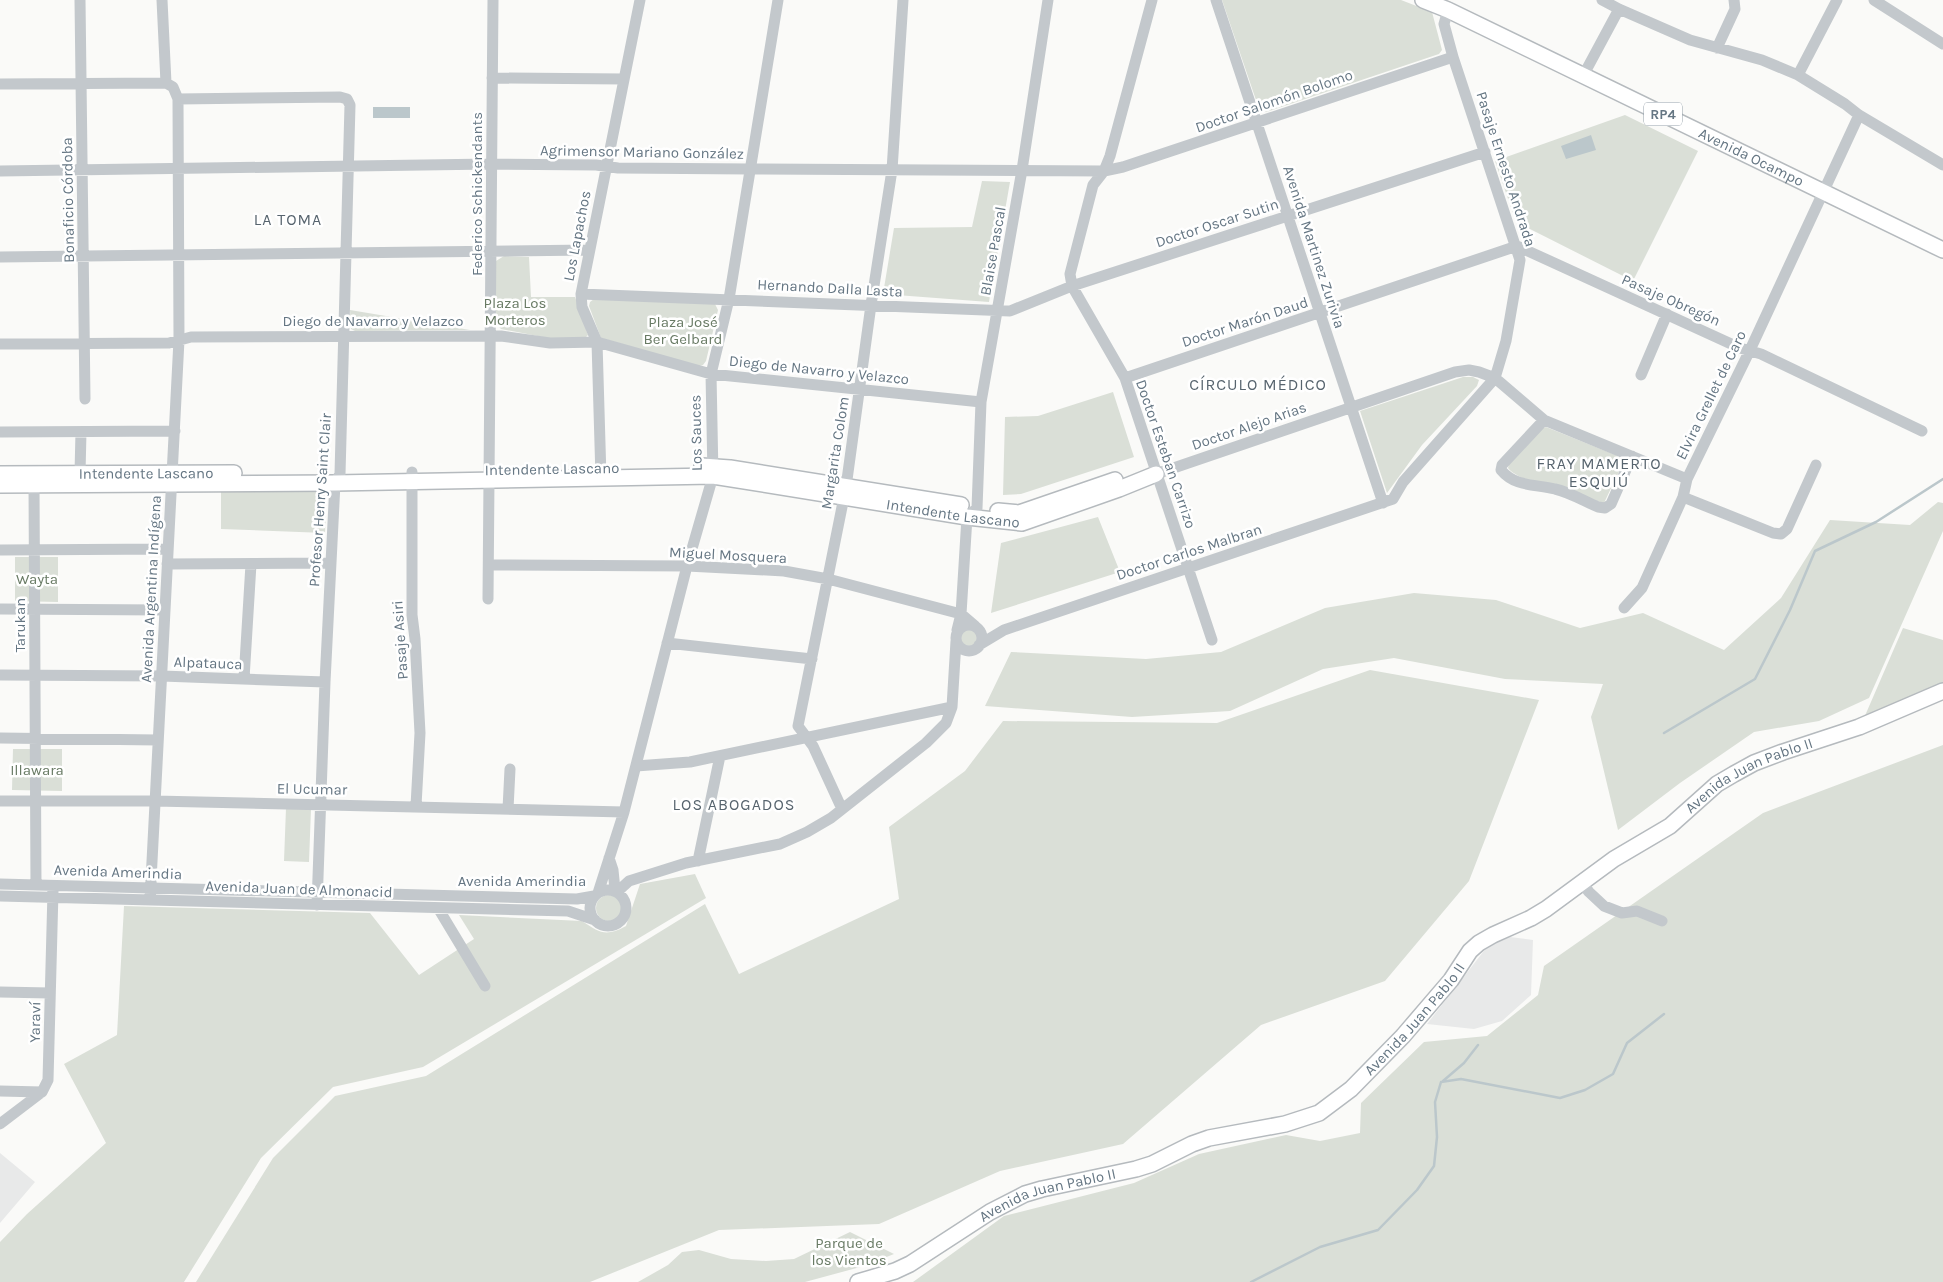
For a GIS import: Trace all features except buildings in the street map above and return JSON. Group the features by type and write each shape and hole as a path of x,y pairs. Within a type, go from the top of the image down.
{"main road":[{"name":"Avenida Ocampo","path":"1423,0 1448,10 1943,250"},
{"name":"Intendente Lascano","path":"0,474 80,473 172,478 337,479 713,471 730,468 845,492 972,512 1019,513 1115,480 1156,474"},
{"name":"Intendente Lascano","path":"0,485 172,478"},
{"name":"Avenida Juan Pablo II","path":"858,1282 895,1271 910,1264 990,1212 1025,1194 1136,1169 1200,1141 1285,1124 1319,1114 1351,1089 1404,1036 1450,980 1470,951 1479,943 1531,918 1614,859 1670,826 1717,784 1734,774 1775,755 1860,727 1943,691"}],"street":[{"name":"Bonaficio Córdoba","path":"80,0 85,399"},
{"path":"162,0 166,82"},
{"name":"Federico Schickendants","path":"488,599 493,0"},
{"name":"Los Lapachos","path":"601,473 597,342 582,307 581,294 640,0"},
{"name":"Los Sauces","path":"596,895 624,812 713,471 711,374 729,299 778,0"},
{"name":"Margarita Colom","path":"842,809 813,746 798,726 845,492 892,170 903,0"},
{"name":"Blaise Pascal","path":"972,512 981,402 1022,170 1048,0"},
{"path":"1072,286 1070,274 1094,185 1104,171 1110,156 1152,0"},
{"name":"Avenida Martinez Zurivia","path":"1216,0 1383,504"},
{"path":"1602,0 1618,9 1690,40 1762,60 1798,75 1845,104 1858,115 1943,165"},
{"path":"1718,48 1735,8 1734,0"},
{"path":"1798,75 1837,0"},
{"path":"1874,0 1943,44"},
{"path":"1583,76 1618,9"},
{"name":"Pasaje Ernesto Andrada","path":"1383,504 1393,499 1403,482 1495,378 1506,341 1520,260 1517,246 1453,57 1444,24 1448,10"},
{"name":"Doctor Salomón Bolomo","path":"1104,171 1123,167 1453,57"},
{"path":"492,78 624,80"},
{"path":"0,84 166,82 174,87 178,99"},
{"name":"Profesor Henry Saint Clair","path":"178,99 340,97 347,99 350,105 344,336 337,479 330,563 317,899"},
{"name":"Avenida Argentina Indígena","path":"151,894 179,340 178,99"},
{"name":"Elvira Grellet de Caro","path":"1624,608 1642,588 1683,497 1688,479 1750,350 1858,115"},
{"name":"Doctor Oscar Sutin","path":"1072,286 1485,152"},
{"name":"Agrimensor Mariano González","path":"0,171 491,164 607,166 618,168 1104,171"},
{"name":"Doctor Marón Daud","path":"1125,378 1517,246"},
{"name":"Pasaje Obregón","path":"1517,246 1666,314 1761,354 1922,431"},
{"path":"0,257 589,250"},
{"name":"Hernando Dalla Lasta","path":"581,294 998,311 1023,306 1072,286"},
{"name":"Doctor Esteban Carrizo","path":"1072,286 1125,378 1212,640"},
{"path":"1641,375 1666,314"},
{"name":"Diego de Navarro y Velazco","path":"0,344 169,343 191,337 344,336 491,336 550,343 597,342 711,374 981,402"},
{"name":"Doctor Alejo Arias","path":"1156,474 1455,372 1469,370 1495,378"},
{"path":"1495,378 1544,420 1688,479"},
{"path":"1544,420 1502,465 1501,470 1519,483 1555,489 1598,507 1605,508 1611,504 1632,456"},
{"path":"0,432 175,431"},
{"path":"80,473 81,432"},
{"path":"1683,497 1773,533 1781,534 1787,529 1816,465"},
{"name":"Pasaje Asiri","path":"412,477 412,607 420,733 416,806"},
{"name":"Tarukan","path":"34,484 35,675"},
{"name":"Doctor Carlos Malbran","path":"977,629 985,632 1004,630 1383,504"},
{"path":"638,878 629,890 625,916 616,924 605,925 595,920 590,911 592,901 596,895 608,890 616,891 629,881 638,878 698,861 780,844 808,832 842,809 939,732 946,723 952,707 957,636 972,512"},
{"path":"0,550 168,548"},
{"path":"167,564 330,563"},
{"path":"244,679 251,564"},
{"name":"Miguel Mosquera","path":"489,565 687,566 784,572 828,578 961,614"},
{"path":"0,609 165,610"},
{"path":"956,671 961,661 976,648 982,638 977,629 961,614"},
{"path":"957,636 966,625 977,629"},
{"name":"Doctor Carlos Malbran","path":"976,648 1004,630"},
{"path":"957,636 962,650 976,648"},
{"path":"667,644 812,659"},
{"name":"Alpatauca","path":"0,675 162,676 325,682"},
{"path":"35,675 36,885"},
{"path":"636,766 690,762 952,707"},
{"path":"0,738 158,740"},
{"path":"698,861 720,756"},
{"path":"508,809 510,769"},
{"name":"El Ucumar","path":"0,801 155,801 624,812"},
{"path":"609,858 616,891 624,899 626,905"},
{"path":"1582,882 1588,892 1604,906 1622,913 1637,911 1662,921"},
{"name":"Avenida Amerindia","path":"0,884 53,886 151,894 317,899 576,899 596,895"},
{"name":"Yaraví","path":"42,1092 48,1080 53,886"},
{"path":"0,896 53,898 151,894"},
{"name":"Avenida Juan de Almonacid","path":"317,899 438,908 568,911 595,920"},
{"path":"438,908 485,986"},
{"path":"0,992 50,993"},
{"path":"0,1091 42,1092"},
{"path":"0,1124 42,1092"}],"shaded area":[{"path":"373,107 410,107 410,118 373,118"},
{"path":"1591,135 1596,150 1566,159 1561,146"},
{"path":"1510,937 1533,940 1531,995 1502,1021 1474,1029 1427,1024 1487,947"},
{"path":"0,1153 35,1182 0,1223"}],"green space":[{"path":"1222,0 1401,0 1432,12 1442,50 1439,54 1266,112 1257,103"},
{"path":"1625,115 1698,151 1633,281 1516,222 1495,161"},
{"path":"982,181 1010,182 989,302 883,294 894,228 972,227"},
{"name":"Plaza Los Morteros","path":"504,256 529,257 531,297 575,297 588,335 585,338 548,338 501,329 495,322 496,261"},
{"name":"Plaza José Ber Gelbard","path":"594,299 715,304 718,310 706,361 703,365 699,366 601,338 589,306 590,302"},
{"path":"350,310 470,330 355,331 351,329"},
{"path":"1463,377 1473,377 1479,380 1477,386 1422,445 1387,493 1360,411"},
{"path":"1113,392 1134,457 1021,494 1003,495 1005,417 1038,416"},
{"path":"1546,427 1623,458 1624,461 1604,503 1538,484 1514,474 1508,468 1509,464 1541,429"},
{"path":"327,488 325,533 221,529 221,489"},
{"path":"1938,502 1943,503 1943,531 1869,698 1819,721 1754,732 1680,783 1618,830 1591,717 1603,684 1505,679 1394,658 1323,669 1230,711 1132,717 985,706 1011,652 1146,659 1221,652 1325,608 1414,593 1496,600 1580,628 1643,613 1724,650 1781,598 1830,520 1910,525"},
{"path":"1098,517 1120,572 991,613 1001,543"},
{"name":"Wayta","path":"15,557 58,557 58,602 15,601"},
{"path":"1903,628 1943,640 1943,684 1864,718"},
{"path":"966,630 972,630 977,635 975,644 966,646 961,641 961,635"},
{"path":"1370,670 1539,700 1469,881 1385,981 1261,1025 1123,1144 1000,1171 879,1224 719,1230 590,1282 196,1282 273,1158 335,1096 426,1076 705,904 739,974 899,899 889,827 965,771 1003,721 1217,723"},
{"path":"1943,745 1943,1282 913,1282 1004,1216 1134,1183 1199,1154 1286,1135 1320,1141 1360,1133 1361,1103 1424,1042 1487,1036 1538,995 1544,966 1763,813"},
{"name":"Illawara","path":"13,749 62,749 62,791 12,790"},
{"path":"286,808 311,809 309,862 284,861"},
{"path":"695,874 706,898 423,1067 333,1087 261,1158 184,1282 0,1282 0,1242 27,1214 106,1143 64,1064 117,1035 124,906 370,913 419,975 474,939 459,915 582,921 599,931 613,932 626,926 640,884"},
{"path":"609,895 618,899 622,908 618,917 609,921 600,917 596,908 600,899"},
{"name":"Parque de los Vientos","path":"850,1232 894,1254 864,1266 805,1282 638,1282 668,1265 682,1252 699,1250 731,1259 766,1261 794,1259"}],"waterway":[{"path":"1664,733 1755,679 1790,610 1815,551 1876,522 1943,479"},
{"path":"1251,1282 1320,1247 1378,1230 1417,1190 1434,1166 1437,1137 1435,1102 1441,1082 1461,1079 1560,1098 1585,1090 1613,1074 1627,1043 1664,1014"},
{"path":"1443,1081 1464,1063 1478,1045"}],"district":[{"name":"LA TOMA","path":"288,219"},
{"name":"CÍRCULO MÉDICO","path":"1258,384"},
{"name":"FRAY MAMERTO ESQUIÚ","path":"1599,472"},
{"name":"LOS ABOGADOS","path":"734,804"}]}
